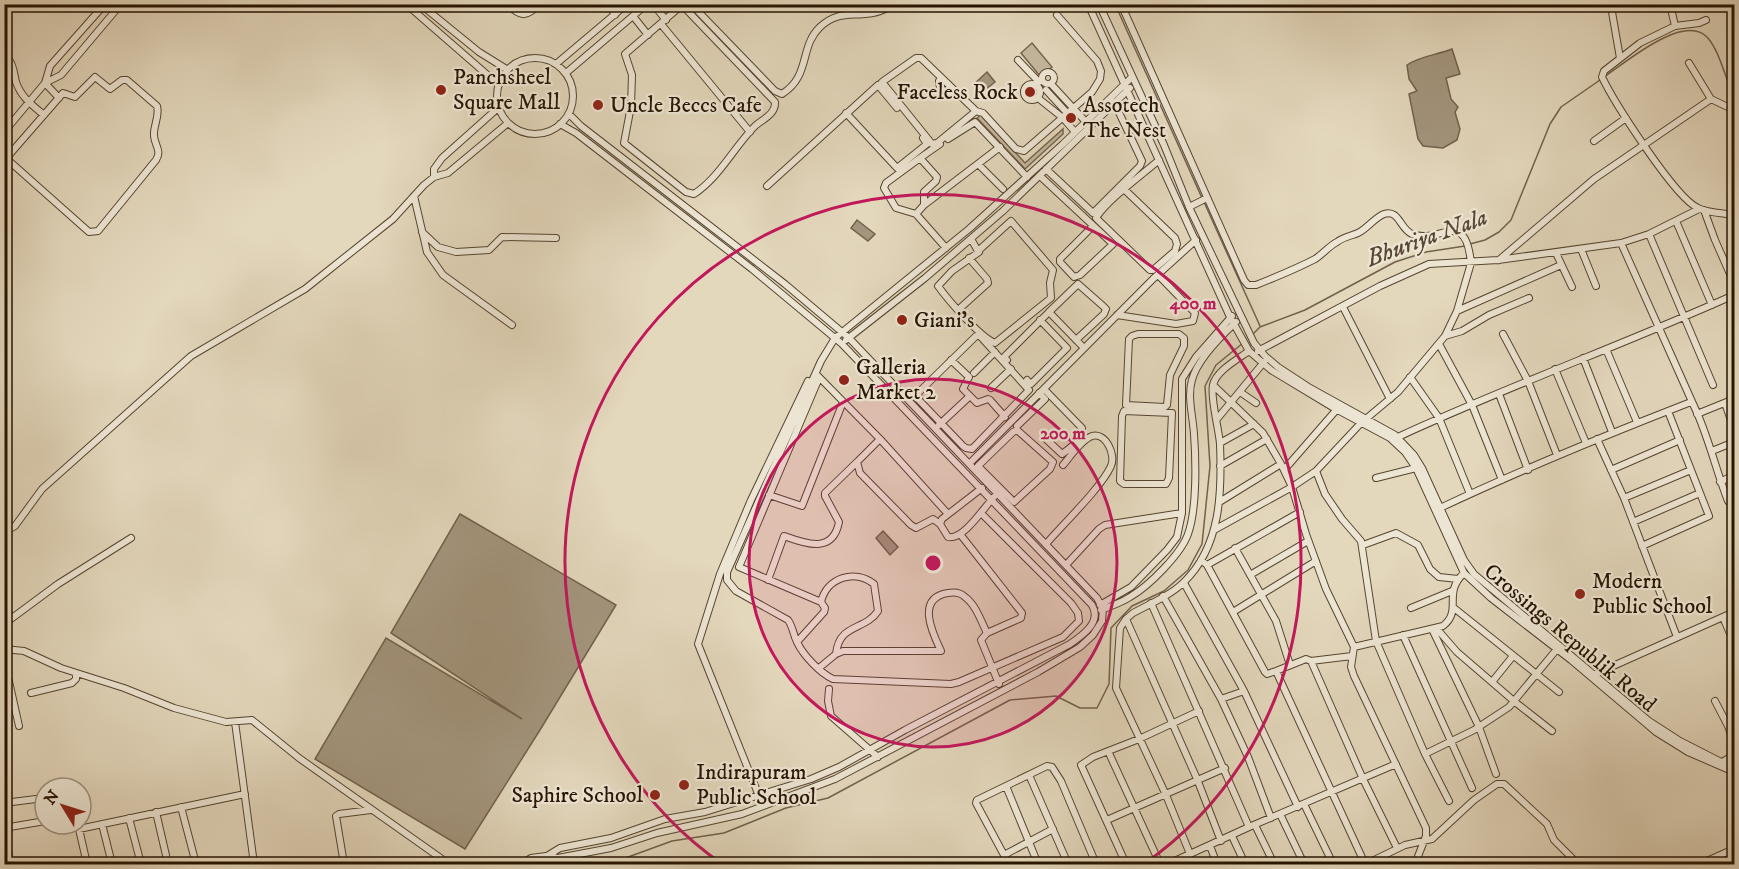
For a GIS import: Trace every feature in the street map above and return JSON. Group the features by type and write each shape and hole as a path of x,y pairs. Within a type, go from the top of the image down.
{"street":[{"path":"4,132 45,83 50,66 105,4"},
{"path":"45,83 61,75 121,4"},
{"path":"406,4 499,85"},
{"path":"420,4 479,52 508,70"},
{"path":"506,4 522,15 527,15 540,4"},
{"path":"609,4 615,15"},
{"path":"556,64 615,15 619,7 627,4"},
{"path":"566,74 647,4"},
{"path":"653,4 664,22 750,132"},
{"path":"691,4 775,91 782,94 800,76 808,45 821,26 841,15 872,14 894,4"},
{"name":"Crossings Republik Road","path":"1088,4 1230,317 1239,327 1250,351 1397,444 1416,468 1464,573 1491,598 1592,676 1656,732 1688,752 1734,772"},
{"name":"Crossings Republik Road","path":"1099,4 1192,205 1239,315 1239,327"},
{"path":"1121,4 1205,199 1244,280 1251,286 1316,258 1337,241 1362,231 1380,216 1388,213 1395,215 1410,233 1434,234 1455,230 1462,234 1472,263 1445,336 1390,399 1364,421 1316,471 1292,488 1214,530"},
{"path":"1670,4 1675,26"},
{"path":"682,5 772,98 775,108 694,194 686,192 624,143 630,119 632,86 632,75 625,54 648,35 682,5"},
{"path":"1612,12 1620,58"},
{"path":"976,111 938,143 932,144 882,82 918,57 976,111 983,113 1016,149 1021,151 1027,149 1074,109 1099,84 1101,71 1097,61 1058,15"},
{"path":"633,16 648,35"},
{"path":"1706,20 1675,26 1647,38 1604,71 1602,77 1626,118 1677,190 1701,209 1734,280"},
{"path":"471,60 479,52"},
{"path":"531,57 540,57 556,64 566,74 573,91 569,114 552,130 534,134 517,129 508,123 498,108 499,85 508,70 514,63 531,57"},
{"path":"4,59 11,61 17,84 29,103 44,115"},
{"path":"1018,60 1039,82 1045,84 1086,122"},
{"path":"1689,63 1711,99 1734,110"},
{"path":"1038,98 1028,99 1024,92 1028,86 1039,82 1044,74 1049,72 1054,77 1048,87"},
{"path":"95,77 110,89 124,79 157,106 159,113 154,134 159,156 98,231 93,233 89,232 8,160 9,155 59,98 64,92 75,97 79,95 95,77"},
{"path":"759,795 698,644 720,574 751,500 832,336 842,332 946,248 1114,102 1132,77"},
{"path":"1038,98 1039,82"},
{"path":"45,83 59,98"},
{"path":"842,344 971,239 1046,170 1075,132 1126,87 1135,84"},
{"path":"767,186 846,113 878,85 927,144 897,168 846,113"},
{"path":"1048,87 1075,132"},
{"path":"1038,98 1065,116"},
{"path":"1498,260 1594,179 1711,99"},
{"path":"1046,170 1093,213 1140,166 1142,160 1114,102"},
{"path":"434,177 435,169 442,158 498,108"},
{"path":"524,863 531,858 546,856 558,858 592,852 657,833 742,814 835,779 1038,672 1080,647 1102,621 1102,607 1066,565 1046,544 1000,492 978,466 1013,432 1020,432 1053,462 1050,469 1014,502 1000,492 970,463 939,426 918,402 917,395 976,336 980,336 1029,390 972,449 969,449 939,426 849,338 802,298 658,184 580,126 569,114"},
{"path":"1594,141 1626,118"},
{"path":"946,248 916,214 896,208 884,188 886,183 975,122 1027,177"},
{"path":"4,532 15,526 42,489 191,356 305,289 393,219 434,177 448,173 508,123"},
{"path":"546,856 560,848 611,838 665,819 705,812 812,779 839,767 1070,644 1085,633 1094,621 1095,611 982,488 842,344 752,269 576,133 560,124"},
{"path":"916,214 924,205 1000,147"},
{"path":"920,158 937,177 936,181 924,192 924,205"},
{"path":"1125,190 1175,238 1177,244 1175,251 1153,270 1150,270 1096,218 1100,212 1159,160"},
{"path":"978,164 1003,189"},
{"path":"658,184 665,175"},
{"path":"1040,176 1113,244 1080,275 1074,277 1060,262 1060,259 1093,226"},
{"path":"414,196 428,252 443,275 512,326"},
{"path":"666,203 673,196"},
{"path":"1192,205 1205,199"},
{"path":"1188,864 1166,795 1116,688 1120,628 1126,619 1184,582 1201,560 1214,530 1221,501 1220,443 1213,385 1220,374 1250,351 1260,350 1380,286 1429,264 1472,263 1621,243 1649,234 1701,209 1734,215"},
{"path":"1011,221 1052,267 1051,298 995,343 958,310 938,286 946,276 978,251 1011,221"},
{"path":"1676,222 1712,305"},
{"path":"422,231 438,247 456,252 489,250 502,237 556,238"},
{"path":"1649,234 1713,386"},
{"path":"971,239 978,251"},
{"path":"970,463 1117,315 1196,240"},
{"path":"1621,243 1697,414 1728,501"},
{"path":"1581,249 1596,286"},
{"path":"1556,253 1572,287"},
{"path":"958,310 988,281 969,258"},
{"path":"1456,311 1561,265"},
{"path":"917,271 925,278"},
{"path":"1117,315 1176,324 1193,321 1195,313 1158,275"},
{"path":"1067,348 1031,384 1004,357 1078,284 1106,309 1104,314 1076,340"},
{"path":"1398,437 1734,295"},
{"path":"1445,336 1462,331 1490,315 1529,298"},
{"path":"1343,307 1390,399"},
{"path":"1049,312 1084,348"},
{"path":"1095,611 1131,587 1177,537 1182,513 1182,379 1196,357 1230,317 1239,315"},
{"path":"1040,320 1076,357"},
{"path":"1102,607 1126,600 1138,592 1184,544 1191,520 1194,487 1191,381 1210,350 1239,327 1260,350 1264,361 1216,419"},
{"path":"1503,334 1528,381 1557,455"},
{"path":"1182,335 1184,346 1170,375 1165,407 1126,405 1129,339 1132,336 1182,335"},
{"path":"797,642 824,612 825,608 821,602 739,567 770,495 832,336"},
{"path":"1439,344 1472,405 1502,480"},
{"path":"1606,349 1637,422"},
{"path":"974,374 995,352"},
{"path":"1583,358 1612,432"},
{"path":"951,360 969,376 963,388 970,396 977,403 990,400 1012,421"},
{"path":"991,388 1011,369"},
{"path":"1556,369 1586,443"},
{"path":"818,375 948,514"},
{"path":"818,375 727,572 727,580 730,586 788,620 793,626 797,642 826,676 839,680 951,684 1064,637 1076,625 1079,616 1071,603 981,513"},
{"path":"1170,375 1182,379"},
{"path":"1410,378 1439,418 1470,494"},
{"path":"1213,385 1267,439 1292,488 1308,541 1354,647 1351,667 1354,676 1426,828 1424,841 1415,864"},
{"path":"1042,391 1082,428 1083,432 1062,454 1046,439"},
{"path":"1240,392 1256,404"},
{"path":"1498,394 1528,470"},
{"path":"939,426 970,396"},
{"path":"1017,426 1047,397"},
{"path":"1697,414 1734,399"},
{"path":"770,495 802,506 843,402"},
{"path":"1440,508 1557,455 1691,402"},
{"path":"1725,403 1734,429"},
{"path":"1221,501 1282,467 1338,407"},
{"path":"1123,411 1172,413 1171,430 1169,478 1166,484 1124,484 1120,481 1123,411"},
{"path":"1642,546 1708,517 1709,513 1668,411"},
{"path":"1364,421 1398,437 1414,455 1464,560 1474,574 1592,676 1665,732 1734,768"},
{"path":"1220,443 1254,424"},
{"path":"1003,430 1009,436"},
{"path":"1171,430 1182,431"},
{"path":"1046,544 1102,480 1113,460 1112,452 1103,440 1097,436 1091,436 1063,465"},
{"path":"1220,466 1267,439"},
{"path":"1597,439 1624,498 1677,638"},
{"path":"768,580 784,536 811,546 827,541 834,535 839,522 825,493 880,440"},
{"path":"1611,471 1680,440"},
{"path":"1712,451 1734,442"},
{"path":"1170,457 1183,458"},
{"path":"857,462 860,473 911,525 916,528 933,519 940,524 948,537 952,538 960,534 1000,492"},
{"path":"1376,478 1416,468"},
{"path":"1624,498 1690,470"},
{"path":"1316,471 1325,494 1363,545 1376,641 1425,754 1449,801"},
{"path":"1720,482 1734,475"},
{"path":"940,524 948,514 982,488"},
{"path":"1633,522 1700,493"},
{"path":"1207,565 1300,512"},
{"path":"1066,565 1105,525 1182,513"},
{"path":"1363,545 1396,533 1418,545 1430,569 1439,577 1458,579"},
{"path":"960,534 1022,613 1016,621 982,636 981,644 1003,690"},
{"path":"4,624 58,584 132,538"},
{"path":"1250,574 1308,541"},
{"path":"1235,548 1276,621 1290,665"},
{"path":"1201,560 1207,565 1264,672 1269,674 1306,659 1311,661 1352,656"},
{"path":"1233,612 1316,561"},
{"path":"1354,647 1434,629 1448,622 1454,608 1452,591 1464,573"},
{"path":"821,602 827,591 845,576 861,577 871,582 875,588 878,611 868,622 853,627 846,633 837,645 836,654"},
{"path":"1184,582 1244,691 1301,806 1333,864"},
{"path":"1411,608 1452,591"},
{"path":"819,668 836,654 850,650 941,651 928,622 934,600 946,594 957,592 968,599 987,633"},
{"path":"1163,596 1221,699 1248,757 1271,818"},
{"path":"1151,603 1252,826 1274,864"},
{"path":"1454,608 1559,692"},
{"path":"1592,676 1734,612"},
{"path":"1723,617 1734,643"},
{"path":"1126,619 1197,779 1221,841"},
{"path":"1434,629 1515,702 1552,731"},
{"path":"1434,629 1479,728 1496,774"},
{"path":"1403,635 1472,788"},
{"path":"4,649 24,651 76,673 124,688 174,708 235,722 252,720 292,753 449,864"},
{"path":"1425,754 1452,743 1479,728 1515,702 1557,649"},
{"path":"1492,682 1513,656"},
{"path":"4,659 19,726"},
{"path":"1311,661 1363,779 1397,848"},
{"path":"1276,671 1365,864 1397,848 1432,839 1474,800 1497,784 1504,784 1547,824 1554,840 1578,864"},
{"path":"31,693 72,683 76,679 76,673"},
{"path":"829,689 828,701 831,716 878,757"},
{"path":"1221,699 1244,691"},
{"path":"1715,701 1731,724 1734,742"},
{"path":"1126,864 1081,765 1199,711"},
{"path":"235,722 254,864"},
{"path":"1108,751 1160,864"},
{"path":"1722,762 1734,755"},
{"path":"1168,864 1396,764"},
{"path":"1009,864 976,802 1047,766 1052,767 1061,781 1095,864"},
{"path":"1107,820 1225,768"},
{"path":"1029,775 1068,864"},
{"path":"1006,786 1038,864"},
{"path":"87,864 79,829 245,794"},
{"path":"4,803 33,799"},
{"path":"181,807 196,864"},
{"path":"344,864 336,816 372,809"},
{"path":"156,812 168,864"},
{"path":"1280,814 1304,864"},
{"path":"129,818 141,864"},
{"path":"10,864 5,826 33,822"},
{"path":"102,824 112,864"},
{"path":"1004,855 1053,829"},
{"path":"1232,836 1245,864"},
{"path":"1210,846 1217,864"},
{"path":"1700,864 1734,849"},
{"path":"315,864 325,864"}],"shaded area":[{"path":"1032,43 1052,67 1040,76 1021,53"},
{"path":"1452,49 1460,74 1446,78 1451,99 1458,107 1455,112 1460,129 1457,140 1443,148 1423,146 1418,139 1409,94 1417,91 1409,79 1407,65"},
{"path":"987,72 995,82 980,94 973,85"},
{"path":"981,115 1025,163 1063,129 1063,134 1025,169 977,118"},
{"path":"857,220 875,234 868,241 851,228"},
{"path":"460,514 616,605 465,849 315,759 386,638 522,719 391,633"},
{"path":"883,531 898,547 890,555 876,538"}],"waterway":[{"path":"1115,4 1202,198"},
{"name":"Bhuriya Nala","path":"1604,77 1639,52 1669,35 1684,31 1697,31 1711,42 1729,84 1734,90"},
{"name":"Bhuriya Nala","path":"1470,244 1485,240 1499,232 1511,220 1550,124 1561,107 1600,80"},
{"path":"1204,202 1260,326"},
{"name":"Bhuriya Nala","path":"1253,334 1260,327 1305,310 1395,262 1426,252 1465,246"},
{"path":"558,864 620,860 672,841 724,833 786,808 828,798 1010,700 1056,696 1080,708 1097,708 1109,684 1111,628 1132,606 1164,591 1188,570 1202,544 1210,466 1205,386 1216,365 1243,343"},
{"path":"515,864 521,864"}],"place":[{"name":"Panchsheel Square Mall","path":"441,90"},
{"name":"Faceless Rock","path":"1030,92"},
{"name":"Uncle Beccs Cafe","path":"598,105"},
{"name":"Assotech The Nest","path":"1071,118"},
{"name":"Giani's","path":"902,320"},
{"name":"Galleria Market 2","path":"844,380"},
{"name":"Modern Public School","path":"1580,594"},
{"name":"Indirapuram Public School","path":"684,785"},
{"name":"Saphire School","path":"655,795"}]}
